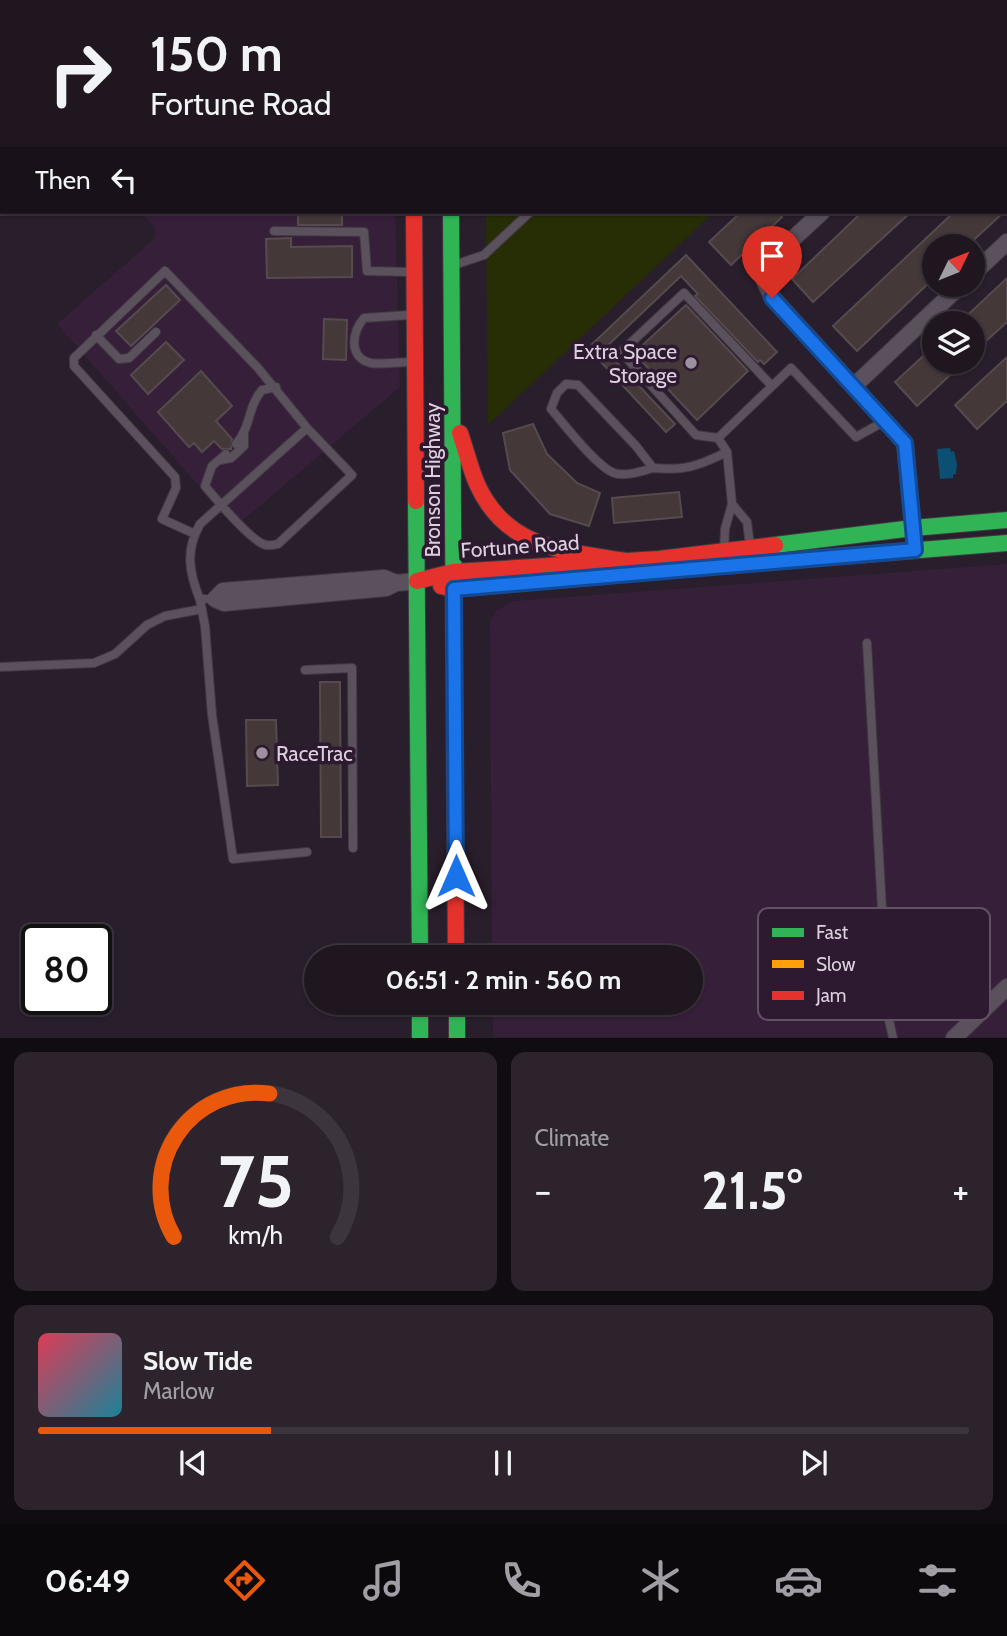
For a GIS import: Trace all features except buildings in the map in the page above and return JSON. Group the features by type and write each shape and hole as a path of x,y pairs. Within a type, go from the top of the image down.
{"main road":[{"name":"Bronson Highway","path":"414,214 419,945"},
{"name":"Bronson Highway","path":"451,214 456,945"},
{"path":"452,404 477,484 489,505 519,535 550,549 626,561"},
{"name":"Fortune Road","path":"417,581 453,572 724,552 913,528 1007,520"},
{"name":"Fortune Road","path":"417,581 454,589 1007,544"},
{"path":"420,1015 420,1038"},
{"path":"457,1015 457,1038"}],"street":[{"path":"820,214 770,260 764,280 772,298 905,443 915,550"},
{"path":"985,263 1007,243"},
{"path":"854,386 947,298"},
{"path":"206,602 224,603 386,588 396,583 417,581"},
{"path":"990,1003 1007,987"},
{"path":"954,1038 973,1020"}],"lane":[{"path":"452,266 484,255 528,214"},
{"path":"274,231 364,232 368,271 415,272"},
{"path":"195,534 162,519 176,488 175,477 74,366 74,358 96,335 165,271 276,387 307,428 352,475 278,544 266,545 257,540 205,486 212,466 226,454"},
{"path":"724,552 725,529 732,504 727,452 718,438 696,435 621,352 684,293 771,385"},
{"path":"416,315 364,318 356,327 353,341 359,355 371,363 416,362"},
{"path":"96,335 118,359 124,359 130,358 156,332"},
{"path":"718,438 791,368 856,437 885,421"},
{"path":"653,468 636,446 578,385 566,384 557,393 551,409 603,465 615,473 632,473 653,468 679,470 700,466 727,452"},
{"path":"218,461 230,458 243,446 253,401 262,390 276,387"},
{"path":"307,428 200,524 191,540 190,557 192,579 206,602 212,715 233,859 307,852"},
{"path":"236,444 244,434"},
{"path":"732,504 747,522 750,549"},
{"path":"0,667 94,663 115,654 147,625 206,602"},
{"path":"867,643 882,908"},
{"path":"305,670 352,668 353,848"},
{"path":"889,1020 893,1038"}],"shaded area":[{"path":"142,214 395,214 400,387 235,527 57,324 155,238 156,229"},
{"path":"1007,564 1007,1037 493,1037 493,1015 703,1015 703,945 492,945 490,621 497,610 514,601"}],"green space":[{"path":"486,214 712,214 488,425"}],"water":[{"path":"950,448 951,452 954,451 957,464 956,474 953,478 940,479 937,449"}],"traffic: fast":[{"path":"451,214 454,665"},
{"path":"416,501 420,945"},
{"path":"775,545 913,528 1007,520"},
{"path":"723,566 1007,543"},
{"path":"420,1015 420,1038"},
{"path":"457,1015 457,1038"}],"traffic: jam":[{"path":"414,214 416,501"},
{"path":"460,433 477,484 489,506 504,522 540,543 581,554 626,561"},
{"path":"417,581 453,572 659,559 775,545"},
{"path":"441,586 454,589 604,576"},
{"path":"454,665 456,945"}],"place":[{"name":"Extra Space Storage","path":"691,363"},
{"name":"RaceTrac","path":"262,753"}],"route":[{"path":"456,876 454,589 915,550 905,443 772,298"}]}
